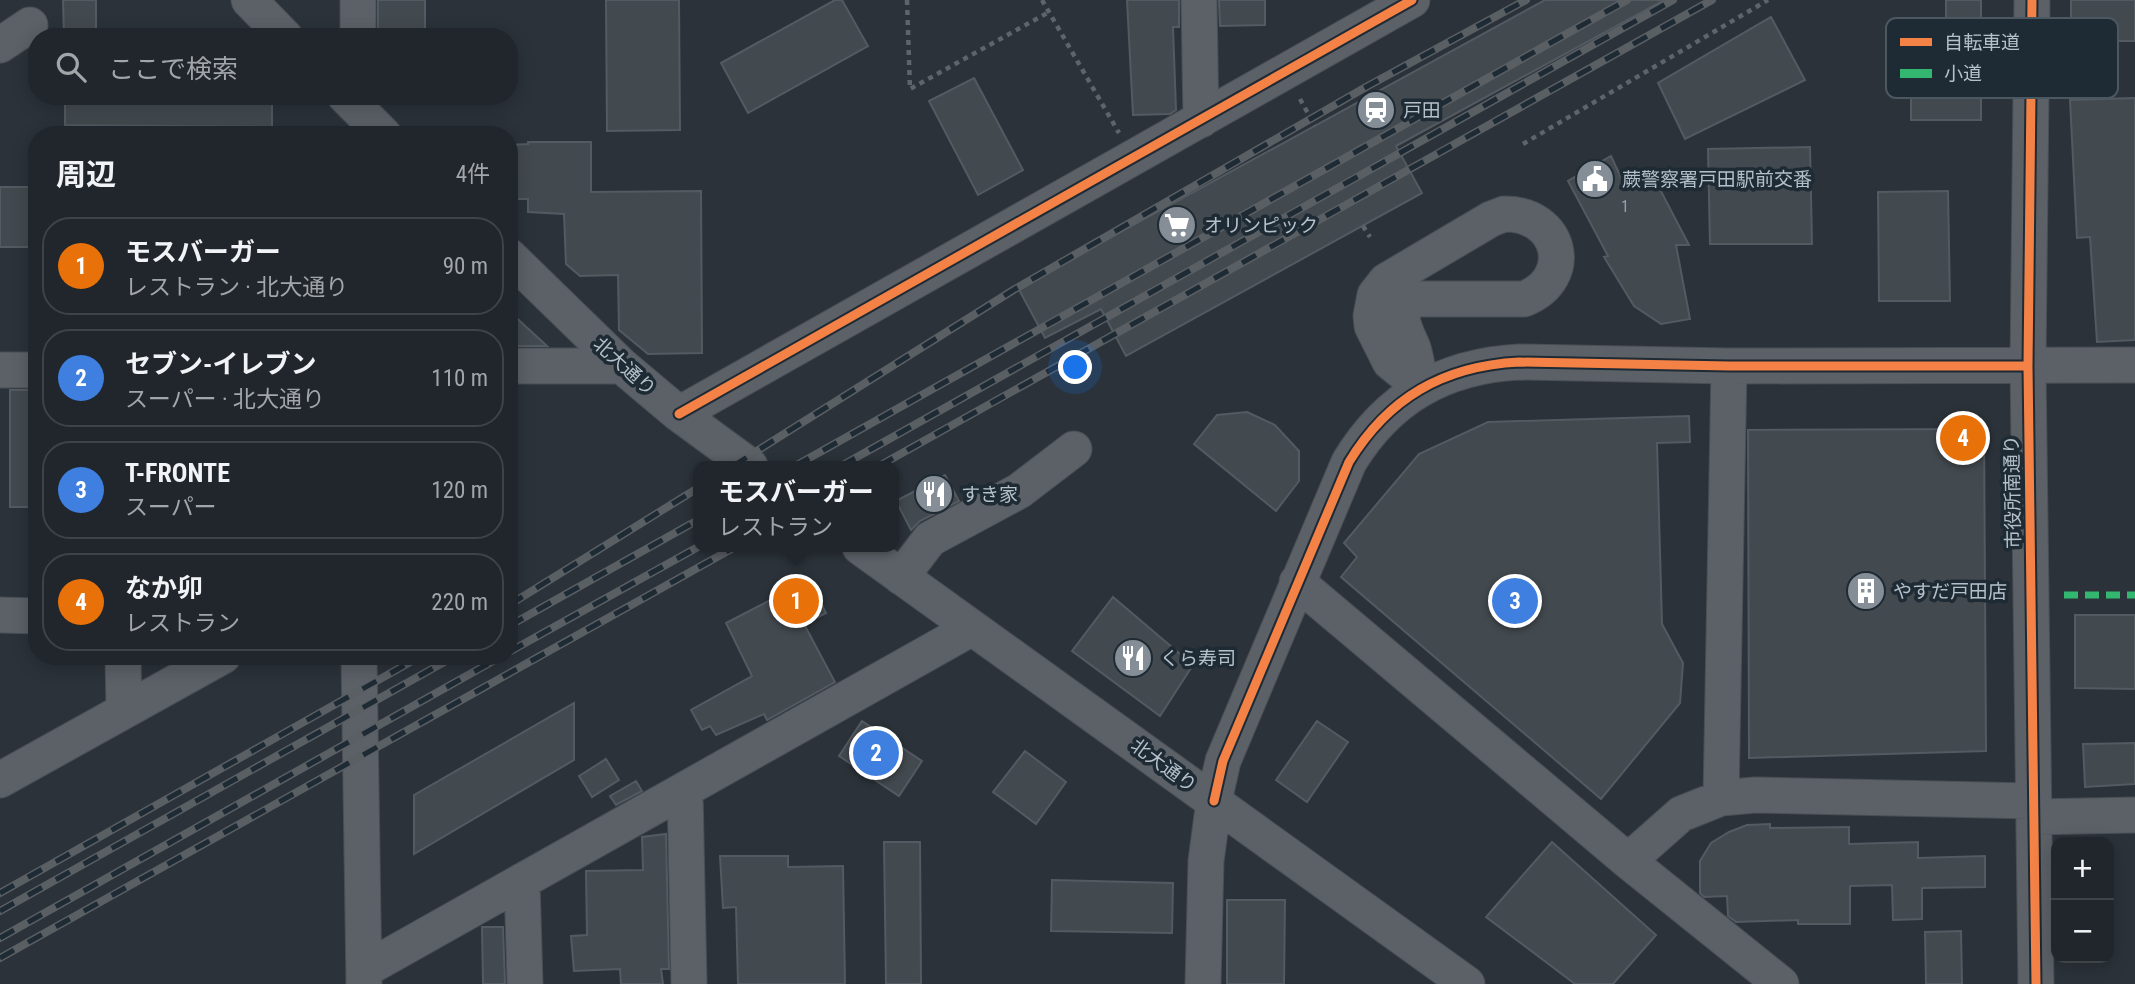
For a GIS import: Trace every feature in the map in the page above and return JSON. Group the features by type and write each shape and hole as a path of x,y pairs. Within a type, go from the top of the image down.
{"street":[{"path":"249,0 276,28"},
{"path":"358,0 358,28"},
{"path":"1199,0 1201,120"},
{"path":"678,414 1412,0"},
{"name":"市役所南通り","path":"2032,0 2032,18"},
{"path":"0,45 30,25"},
{"name":"市役所南通り","path":"2031,98 2028,366 2036,984"},
{"path":"355,109 374,126"},
{"path":"1504,214 1519,214 1533,219 1549,234 1556,256 1547,284 1536,294 1524,299 1420,299 1413,300 1405,308 1402,321 1413,350 1421,387 1390,362 1372,326 1373,305 1380,287 1491,219 1504,214"},
{"name":"北大通り","path":"518,265 622,366 678,414 743,461"},
{"path":"1203,984 1204,884 1214,801 1223,761 1349,462 1360,443 1391,410 1421,387 1461,370 1490,364 1590,362 1729,366 2135,365"},
{"path":"518,366 622,366"},
{"path":"1721,798 1729,366"},
{"path":"0,369 28,370"},
{"path":"901,577 930,539 1019,491 1074,449"},
{"name":"北大通り","path":"867,552 1467,984"},
{"path":"1297,582 1628,861 1781,984"},
{"path":"0,615 28,616"},
{"path":"364,977 522,881 972,628"},
{"path":"123,665 124,712"},
{"path":"0,780 207,665"},
{"path":"359,665 364,977"},
{"path":"685,790 689,984"},
{"path":"1628,861 1681,814 1721,798 1755,795 2135,815"},
{"path":"522,881 525,984"}],"path":[{"path":"907,0 910,89 1049,12"},
{"path":"1042,0 1133,158"},
{"path":"1523,144 1768,0"},
{"path":"1299,98 1315,126"},
{"path":"1363,226 1370,237"}],"building":[{"path":"63,0 96,0 96,28 64,28"},
{"path":"378,0 425,0 425,28 378,28"},
{"path":"606,0 679,0 680,130 607,131"},
{"path":"835,0 842,0 868,46 748,113 721,63"},
{"path":"1127,0 1179,0 1179,27 1173,27 1176,110 1170,114 1133,115"},
{"path":"1219,0 1265,0 1265,25 1220,26"},
{"path":"1545,0 1664,0 1396,146 1422,193 1126,356 1101,309 1045,338 1018,288"},
{"path":"1946,0 1981,0 1981,18 1946,18"},
{"path":"2071,0 2135,0 2135,41 2118,41 2118,18 2071,18"},
{"path":"1771,17 1805,80 1685,139 1658,83"},
{"path":"974,78 1023,170 978,195 929,101"},
{"path":"1911,98 1981,98 1981,120 1911,120"},
{"path":"2135,98 2135,340 2097,342 2090,237 2077,238 2070,100"},
{"path":"65,105 272,105 272,126 65,125"},
{"path":"591,142 591,192 701,191 702,353 648,354 619,330 618,275 580,276 566,264 564,214 528,212 528,199 518,199 518,145"},
{"path":"1810,147 1812,244 1710,244 1708,149"},
{"path":"1611,156 1624,184 1650,170 1689,245 1676,245 1690,319 1661,324 1634,306 1604,257 1608,256 1568,181"},
{"path":"0,187 28,187 28,247 0,247"},
{"path":"1948,191 1950,301 1879,301 1878,192"},
{"path":"518,319 547,346 518,346"},
{"path":"10,390 28,390 28,507 10,507"},
{"path":"1247,412 1275,425 1299,451 1299,481 1276,511 1194,444 1217,415"},
{"path":"1689,416 1690,442 1657,443 1662,624 1683,663 1680,703 1601,799 1341,577 1357,557 1344,543 1419,454 1488,422"},
{"name":"やすだ戸田店","path":"1984,429 1986,751 1749,758 1748,430"},
{"path":"945,475 959,501 920,521 911,530 899,507 899,499"},
{"path":"809,580 826,613 804,624 835,682 767,720 764,714 716,735 710,726 702,730 691,710 752,676 726,623"},
{"name":"くら寿司","path":"1113,597 1193,665 1160,716 1072,651"},
{"path":"2075,615 2135,615 2135,689 2075,688"},
{"path":"574,703 574,760 414,854 414,795"},
{"path":"862,721 922,761 899,796 839,756"},
{"path":"1317,721 1348,742 1307,802 1276,780"},
{"path":"2135,743 2135,784 2085,787 2083,744"},
{"path":"1025,751 1066,782 1036,824 993,792"},
{"path":"606,759 619,780 592,797 579,776"},
{"path":"636,781 642,791 616,805 610,796"},
{"path":"1770,824 1770,828 1849,827 1849,844 1918,842 1918,858 1985,856 1985,887 1922,888 1922,919 1893,920 1892,885 1850,886 1850,924 1798,924 1798,920 1736,922 1728,916 1727,896 1704,897 1700,893 1700,861 1711,843 1729,832 1747,825"},
{"path":"666,834 669,969 661,969 663,984 621,984 620,969 574,971 571,936 587,935 586,871 643,870 642,837"},
{"path":"884,842 920,842 921,984 886,984"},
{"path":"1552,842 1656,935 1613,984 1575,984 1486,917"},
{"path":"720,856 788,856 788,867 843,866 845,984 738,984 736,907 723,908"},
{"path":"1052,880 1173,883 1172,933 1051,931"},
{"path":"1227,900 1285,900 1284,984 1227,984"},
{"path":"482,927 503,927 505,984 483,984"},
{"path":"1961,931 1962,984 1926,984 1925,932"}],"railway":[{"path":"741,461 1015,289 1366,87 1526,0"},
{"path":"804,461 1627,0"},
{"path":"850,461 1673,0"},
{"path":"888,461 1712,0"},
{"path":"518,599 693,491"},
{"path":"518,621 693,523"},
{"path":"518,647 693,550"},
{"path":"0,958 726,552"},
{"path":"0,893 405,665"},
{"path":"0,911 439,665"},
{"path":"0,938 486,665"}],"marked path":[{"path":"2064,595 2135,595"}],"cycle path":[{"path":"679,414 1412,0"},
{"path":"2032,0 2032,18"},
{"path":"2031,98 2028,366 2036,984"},
{"path":"1214,801 1223,761 1349,462 1381,420 1420,390 1466,370 1519,362 1729,366 2028,366"}],"place":[{"name":"戸田","path":"1376,110"},
{"name":"蕨警察署戸田駅前交番","path":"1595,179"},
{"name":"オリンピック","path":"1177,225"},
{"name":"なか卯","path":"1963,438"},
{"name":"すき家","path":"934,494"},
{"name":"やすだ戸田店","path":"1866,591"},
{"name":"モスバーガー","path":"796,601"},
{"name":"T-FRONTE","path":"1515,601"},
{"name":"くら寿司","path":"1133,658"},
{"name":"セブン-イレブン","path":"876,753"}]}
